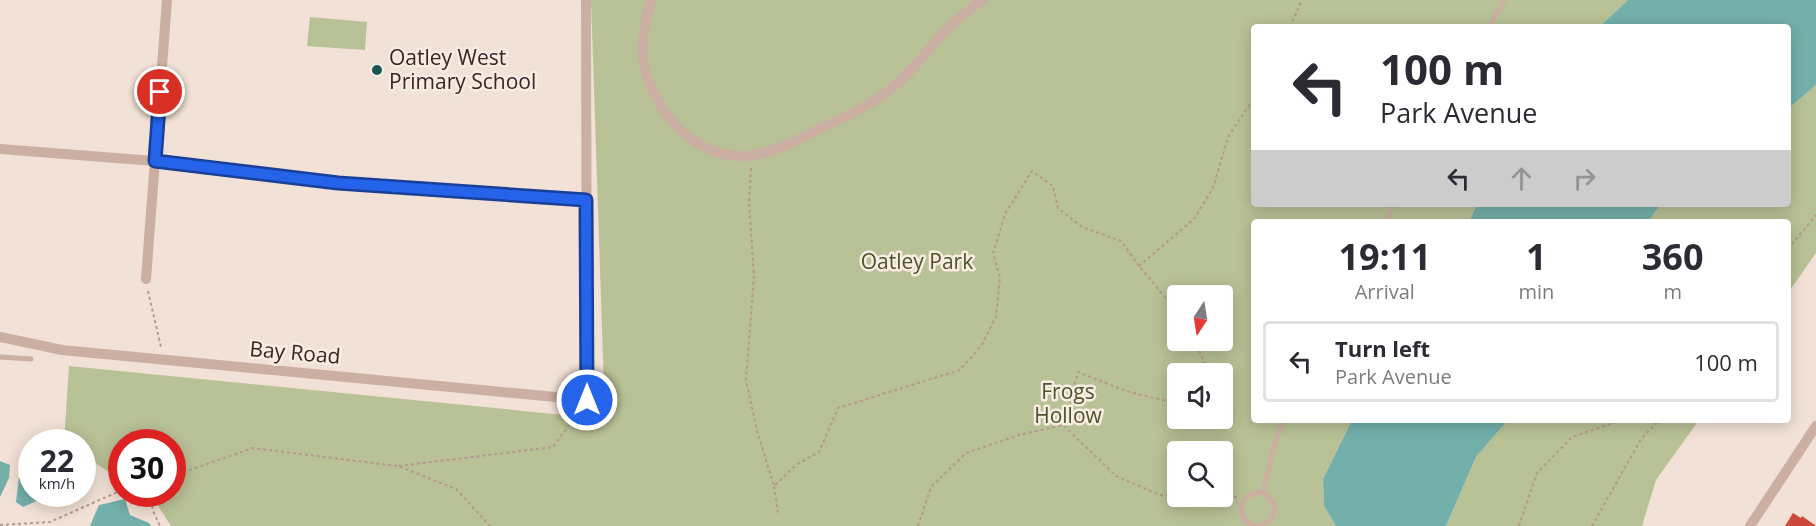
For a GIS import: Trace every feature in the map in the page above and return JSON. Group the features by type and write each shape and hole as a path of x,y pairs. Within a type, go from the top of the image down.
{"street":[{"path":"146,279 167,0"},
{"path":"586,0 587,400"},
{"path":"651,0 644,24 642,52 648,83 659,103 674,123 699,144 731,155 752,156 782,147 848,116 875,100 910,72 950,26 983,0"},
{"path":"0,149 155,161 338,183 586,200"},
{"name":"Bay Road","path":"0,337 62,350 587,400"},
{"path":"1750,526 1816,426"}],"lane":[{"path":"1491,24 1504,0"},
{"path":"0,357 31,359"},
{"path":"1263,493 1273,449 1282,423"},
{"path":"1255,526 1246,522 1241,512 1242,502 1254,493 1263,493 1273,502 1275,511 1271,520 1260,526"}],"path":[{"path":"1291,24 1302,0"},
{"path":"1139,266 1194,219 1213,188 1228,137 1251,102"},
{"path":"752,156 749,202 754,276 746,380 757,431 774,486 778,513"},
{"path":"774,486 796,465 819,452 838,408 960,370 982,345 996,316 1000,277 993,254 1005,214 1032,171 1053,186 1058,208 1082,227 1121,241 1167,299"},
{"path":"1791,245 1816,215"},
{"path":"146,279 164,360"},
{"path":"1063,425 1078,372 1126,391 1167,401"},
{"path":"186,471 253,448 398,466 553,447 587,400"},
{"path":"1519,526 1537,473 1572,437 1613,423"},
{"path":"1592,526 1641,439 1656,423"},
{"path":"1063,425 1116,476 1160,495 1167,495"},
{"path":"918,526 931,487 966,453 1019,435 1063,425"},
{"path":"398,466 456,489 490,526"},
{"path":"0,525 50,522 108,496"},
{"path":"1233,497 1246,497"},
{"path":"152,507 160,526"}],"green space":[{"name":"Oatley Park","path":"591,0 1628,0 1602,24 1251,24 1251,207 1476,207 1470,219 1251,219 1251,423 1351,423 1323,479 1324,506 1336,526 171,526 159,507 186,507 186,429 108,429 108,471 96,464 96,429 65,429 69,366 605,419 606,448"},
{"path":"310,17 367,22 365,50 307,46"},
{"path":"1816,85 1816,253 1791,289 1791,219 1650,219 1659,207 1791,207 1791,106"},
{"path":"1505,423 1697,423 1656,480 1642,526 1446,526 1476,457"}],"water":[{"path":"1628,0 1816,0 1816,85 1791,106 1791,24 1602,24"},
{"path":"1476,207 1659,207 1650,219 1470,219"},
{"path":"1351,423 1505,423 1476,457 1446,526 1336,526 1324,506 1323,479"},
{"path":"0,461 10,465 9,478 0,497"},
{"path":"108,503 108,507 128,507 130,515 151,526 90,526 99,505"}],"building":[{"path":"1793,513 1801,518 1802,516 1816,526 1785,526"}],"place":[{"name":"Oatley West Primary School","path":"377,70"}],"route":[{"path":"160,92 155,161 338,183 586,200 587,400"}],"park label":[{"name":"Frogs Hollow","path":"1068,404"}]}
